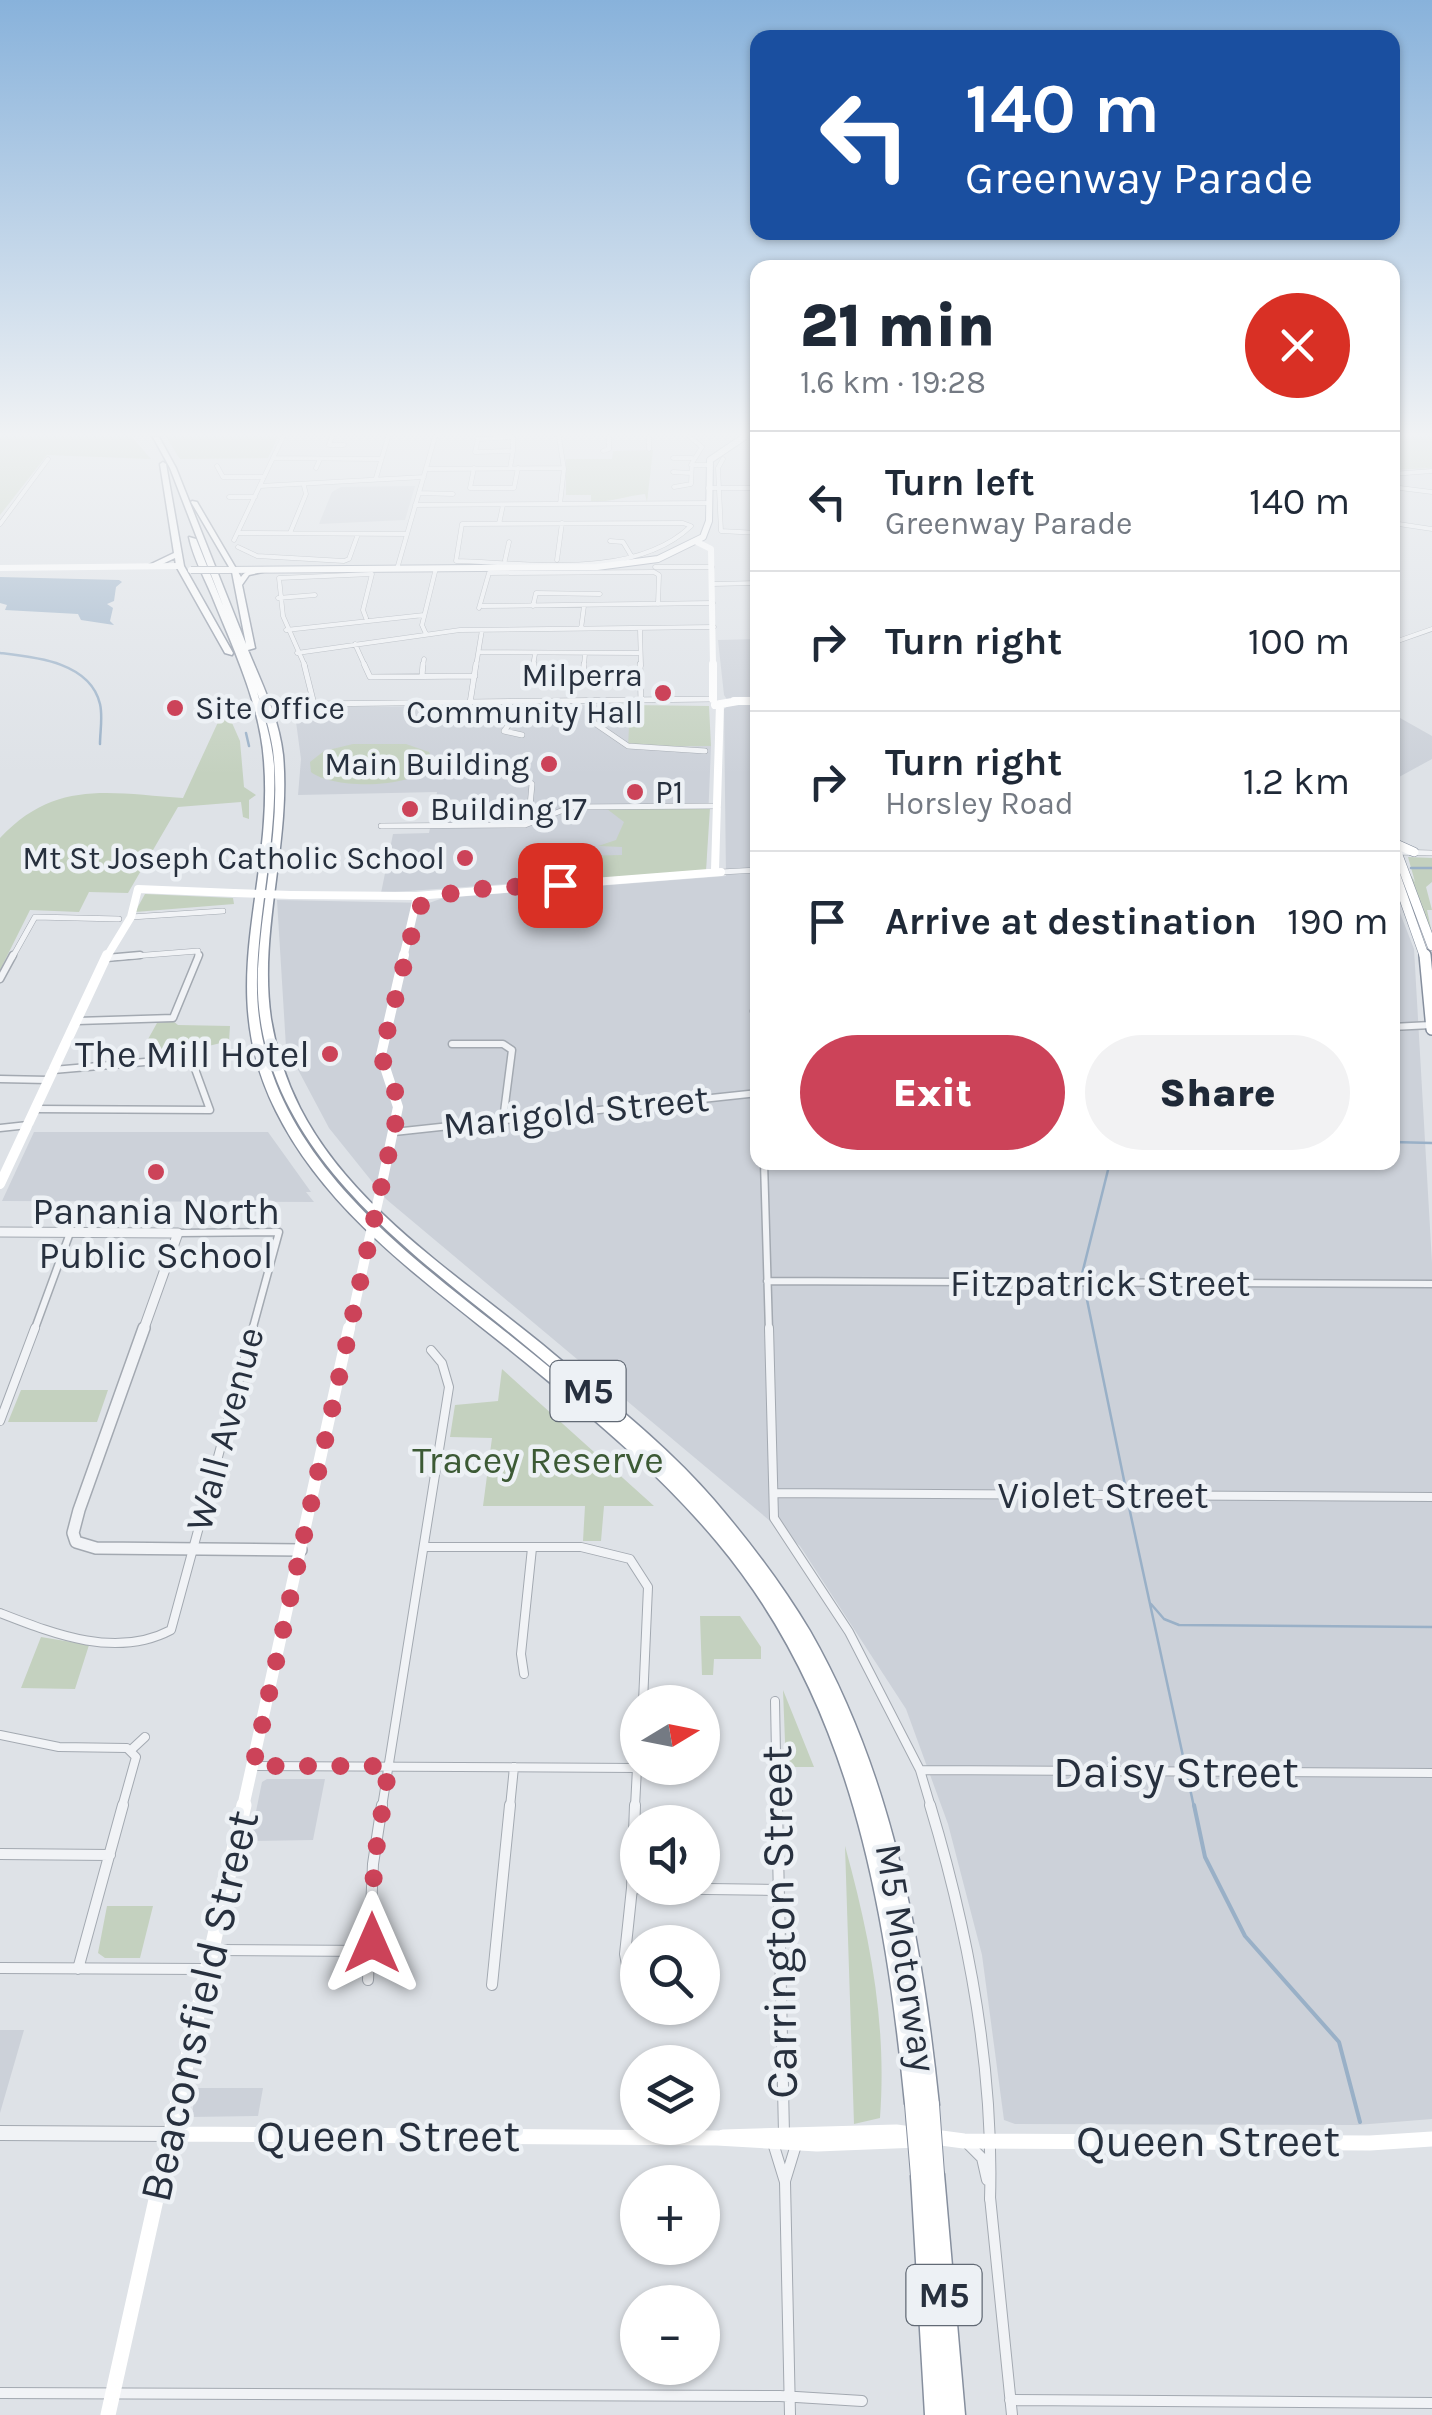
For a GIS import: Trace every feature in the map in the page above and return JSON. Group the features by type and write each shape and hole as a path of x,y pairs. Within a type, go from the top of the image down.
{"highway":[{"path":"178,550 259,702"},
{"name":"M5 Motorway","path":"200,550 259,702 269,761 249,998 258,1052 281,1109 311,1158 355,1210 413,1265 626,1439 700,1512 759,1586 809,1671 860,1791 899,1949 922,2104 936,2415"},
{"name":"M5 Motorway","path":"200,550 259,702"},
{"path":"225,550 240,563 262,568"},
{"path":"157,568 178,554"},
{"path":"228,554 229,568 240,583 259,702"},
{"path":"157,568 186,570"},
{"path":"240,583 247,573 262,568"},
{"name":"M5 Motorway","path":"927,2175 954,2415"}],"main road":[{"path":"0,568 578,567 647,562 678,550"},
{"path":"0,1184 126,913 161,890 422,899 450,893 716,872 716,690 710,550"},
{"path":"716,703 750,701"},
{"path":"1400,851 1414,852"},
{"path":"1400,866 1432,946"},
{"path":"1400,871 1424,950 1432,1026"},
{"name":"Beaconsfield Street","path":"108,2415 394,1132 398,1100 381,1056 422,899"},
{"name":"Queen Street","path":"171,2134 717,2138 897,2144 924,2139 1370,2143 1432,2138"}],"street":[{"path":"243,550 254,556 347,560 351,550"},
{"path":"397,569 403,550"},
{"path":"458,550 456,560 557,560 578,567 657,573 658,604"},
{"path":"505,560 507,550"},
{"path":"557,560 558,550"},
{"path":"628,550 632,556"},
{"path":"651,550 578,567 489,573 480,607 713,604"},
{"path":"287,558 292,552"},
{"path":"656,566 712,567"},
{"path":"426,634 424,614 436,568"},
{"path":"366,618 363,610 372,574 279,578 278,598 286,630 314,690 314,704 716,703"},
{"path":"712,584 750,583"},
{"path":"533,606 536,593 603,593 598,606"},
{"path":"278,598 315,596"},
{"path":"581,629 584,606"},
{"path":"286,630 424,614"},
{"path":"640,628 642,702"},
{"path":"296,653 482,630 714,628"},
{"path":"1400,641 1432,629"},
{"path":"470,703 482,630"},
{"path":"355,644 370,676 475,676"},
{"path":"478,652 638,653"},
{"path":"584,677 585,653"},
{"path":"532,677 535,654"},
{"path":"422,676 424,658"},
{"path":"522,735 504,731 526,702"},
{"path":"590,720 630,750 705,751"},
{"path":"520,775 532,784 529,817 534,822"},
{"path":"381,826 534,822 571,807 718,803"},
{"path":"1400,852 1432,855"},
{"path":"1414,852 1432,855"},
{"path":"716,872 750,870"},
{"path":"0,980 35,918 223,911"},
{"path":"77,1020 173,1018 198,953 106,958"},
{"path":"1400,1027 1432,1026"},
{"path":"452,1044 502,1044 512,1050 504,1120"},
{"path":"0,1079 191,1058 210,1110 36,1109"},
{"name":"Marigold Street","path":"394,1132 750,1094"},
{"path":"0,1128 28,1125"},
{"path":"764,1170 774,1518 848,1632 920,1770 959,1913 976,2004 992,2140 990,2200"},
{"name":"Wall Avenue","path":"0,1232 279,1232 192,1549"},
{"path":"0,1421 71,1232"},
{"path":"164,1233 168,1252"},
{"path":"178,1233 168,1252 73,1535 78,1543 90,1548 301,1550"},
{"name":"Fitzpatrick Street","path":"768,1281 1432,1284"},
{"path":"368,1980 374,1864 449,1386 442,1363 431,1350"},
{"name":"Violet Street","path":"774,1492 1432,1497"},
{"path":"424,1548 614,1551 643,1572 648,1594 645,1685"},
{"path":"524,1674 521,1654 532,1548"},
{"path":"0,1612 68,1640 168,1640 192,1549"},
{"name":"Carrington Street","path":"774,1700 790,2415"},
{"path":"0,1735 58,1747 132,1750 145,1738"},
{"path":"78,1969 136,1762 132,1750"},
{"path":"253,1766 620,1766"},
{"path":"492,1984 514,1767"},
{"name":"Daisy Street","path":"920,1770 1432,1773"},
{"path":"0,1854 110,1854"},
{"path":"720,1889 778,1890"},
{"path":"212,1950 372,1950"},
{"path":"0,1968 208,1969"},
{"name":"Queen Street","path":"0,2133 171,2134"},
{"path":"964,2140 982,2158 990,2200 1012,2415"},
{"name":"Carrington Street","path":"785,2141 785,2182"},
{"path":"0,2393 789,2397 862,2401"},
{"path":"1010,2400 1432,2403"}],"shaded area":[{"path":"750,639 750,1170 1400,1170 1400,913 1414,949 1432,1263 1432,2119 1357,2125 1015,2124 1004,2120 982,1955 948,1824 906,1709 800,1546 386,1199 329,1128 286,1047 277,900 429,903 443,898 726,876 724,709 730,704 724,695 718,640"},
{"path":"630,705 629,747 711,746 706,870 381,893 393,834 429,833 437,792 298,795 301,759 294,707"},
{"path":"1400,718 1432,736 1432,759 1400,776"},
{"name":"Panania North Public School","path":"34,1132 268,1132 314,1202 2,1201"},
{"path":"325,1779 313,1840 250,1841 262,1782"},
{"path":"0,2030 24,2030 0,2113"},
{"path":"197,2088 263,2088 258,2116 191,2117"}],"green space":[{"path":"630,705 709,706 711,746 628,747"},
{"path":"225,707 240,741 244,787 256,795 249,800 249,819 243,817 241,802 178,807 128,893 89,892 79,912 30,910 0,970 0,838 21,819 63,798 108,793 183,798"},
{"path":"353,744 406,744 429,752 434,763 411,778 375,784 337,782 311,772 310,762 324,751"},
{"path":"710,808 706,870 574,880 578,856 622,855 622,847 598,846 616,840 624,822 607,809"},
{"path":"1408,857 1432,858 1432,882 1426,887 1432,933 1409,872 1415,882"},
{"path":"145,894 233,898 234,904 135,912"},
{"path":"173,1021 178,1025 230,1026 229,1041 163,1057 147,1041 157,1023"},
{"name":"Tracey Reserve","path":"502,1369 654,1506 604,1506 601,1541 583,1541 585,1506 483,1506 492,1438 450,1437 455,1405 498,1401"},
{"path":"21,1390 108,1390 97,1422 8,1422"},
{"path":"700,1616 740,1616 761,1647 761,1659 714,1659 713,1675 702,1675"},
{"path":"41,1637 89,1645 75,1689 21,1688"},
{"path":"783,1690 814,1767 786,1767"},
{"path":"845,1846 869,1947 881,2048 880,2118 854,2124"},
{"path":"107,1906 153,1906 140,1958 105,1958 98,1953"}],"water":[{"path":"0,577 119,580 122,582 116,587 114,601 107,604 113,608 110,621 114,625 81,620 78,614 5,610 7,605 0,603"}],"waterway":[{"path":"0,653 59,664 85,679 100,704 100,744"},
{"path":"246,733 249,746"},
{"path":"1411,868 1432,868"},
{"path":"1400,1142 1432,1143"},
{"path":"1082,1274 1108,1170"},
{"path":"1085,1290 1125,1485"},
{"path":"1129,1507 1194,1807"},
{"path":"1151,1604 1164,1619 1179,1625 1432,1627"},
{"path":"1194,1805 1205,1857 1245,1936 1339,2042 1360,2122"}],"place":[{"name":"Milperra Community Hall","path":"663,693"},
{"name":"Site Office","path":"175,708"},
{"name":"Main Building","path":"549,764"},
{"name":"P1","path":"635,792"},
{"name":"Building 17","path":"410,809"},
{"name":"Mt St Joseph Catholic School","path":"465,858"},
{"name":"The Mill Hotel","path":"330,1054"},
{"name":"Panania North Public School","path":"156,1172"}],"route":[{"path":"372,1943 372,1880 389,1766 253,1766 397,1116 396,1094 381,1056 418,909 426,900 451,893 560,885"}]}
